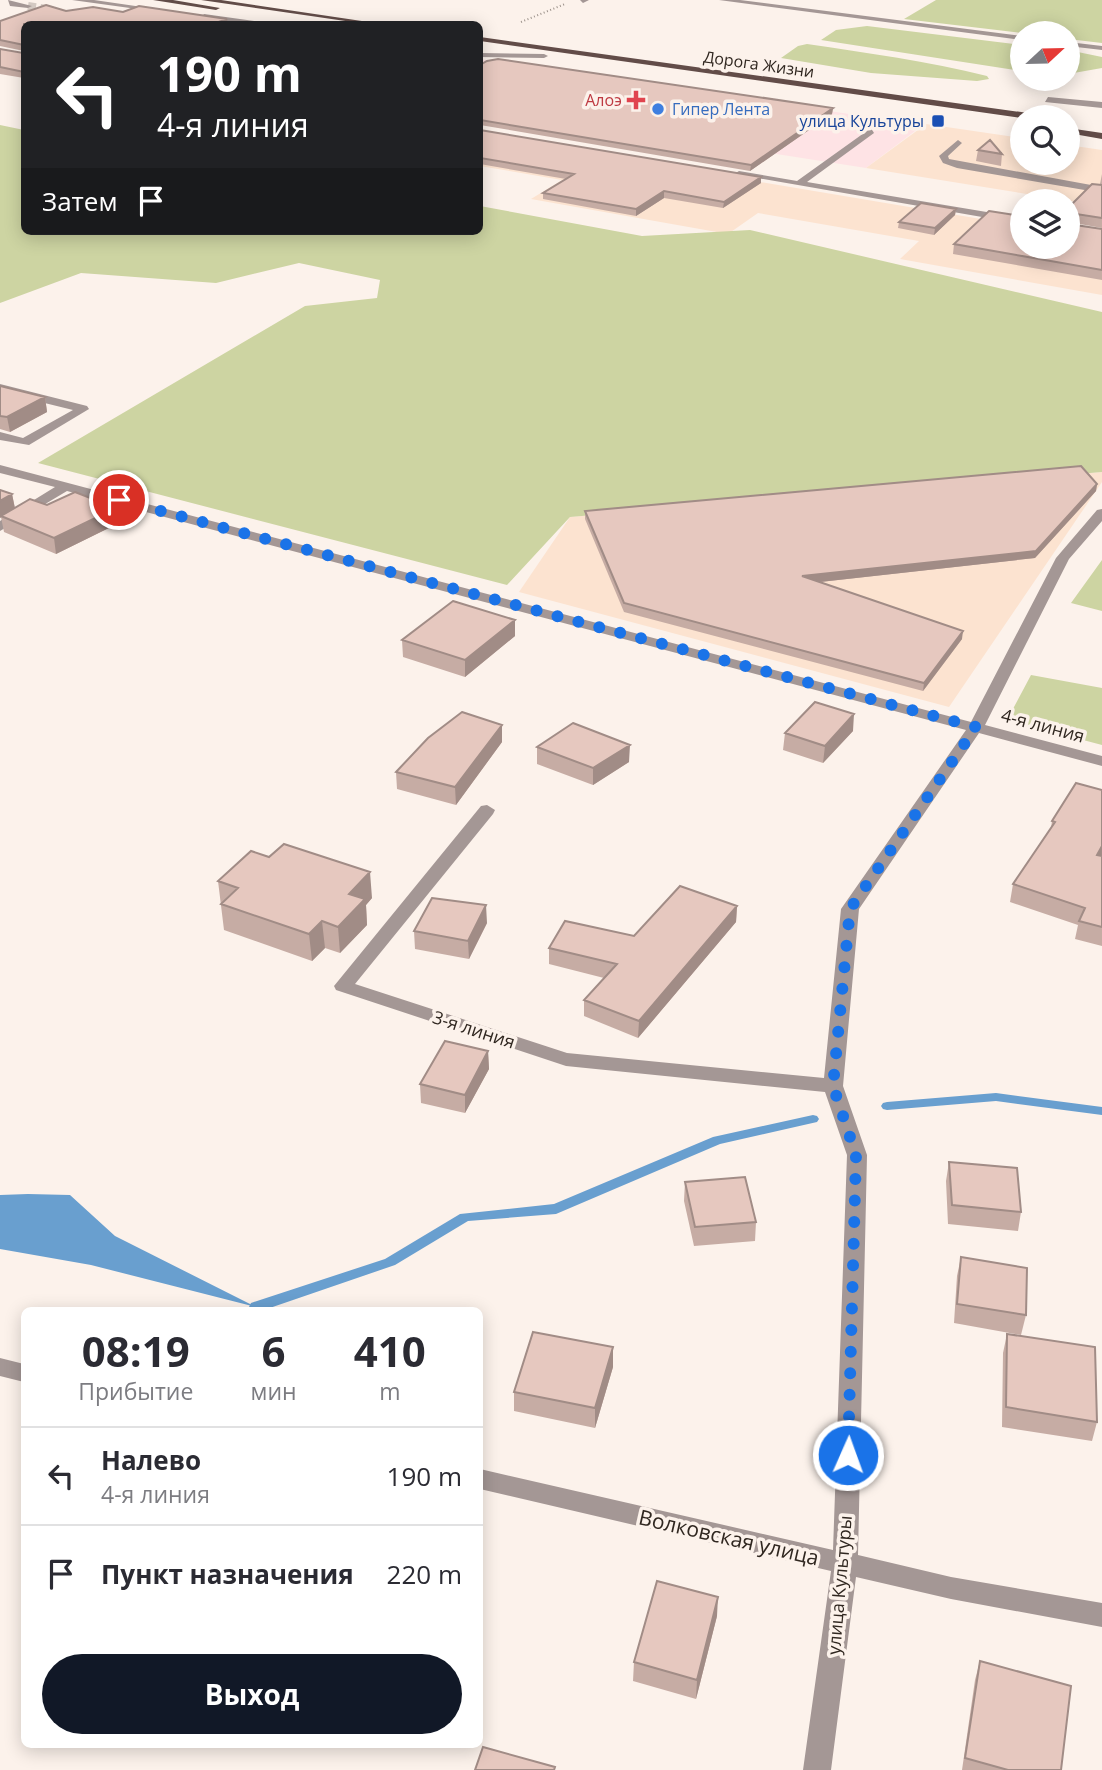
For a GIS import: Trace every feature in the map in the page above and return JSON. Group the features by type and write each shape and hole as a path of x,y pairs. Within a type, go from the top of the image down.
{"main road":[{"path":"157,0 307,21"},
{"path":"205,0 357,21"},
{"name":"Дорога Жизни","path":"483,39 1010,113"},
{"name":"Дорога Жизни","path":"483,46 1010,123"},
{"path":"1080,124 1102,127"},
{"path":"1080,133 1102,136"}],"street":[{"path":"12,0 13,4 28,6"},
{"path":"76,0 237,21"},
{"path":"723,0 1010,36"},
{"path":"79,10 110,5"},
{"path":"807,11 817,5"},
{"path":"1080,45 1102,48"},
{"path":"483,55 544,56"},
{"path":"1048,100 1102,104"},
{"path":"799,184 871,131"},
{"path":"958,143 943,156 946,161 957,165 1029,173 1102,190"},
{"path":"732,173 1010,219"},
{"path":"0,388 83,409 25,442 0,436"},
{"name":"4-я линия","path":"0,468 1102,761"},
{"path":"0,527 66,486"},
{"name":"улица Культуры","path":"817,1770 845,1564 856,1155 833,1086 850,909 976,727 1063,558 1098,523"},
{"name":"3-я линия","path":"487,810 343,986 566,1059 833,1086"},
{"path":"0,1367 21,1372"},
{"name":"Волковская улица","path":"483,1480 951,1588 1102,1615"}],"path":[{"path":"517,23 571,2 584,0"}],"shaded area":[{"name":"Гипер Лента","path":"483,59 923,125 866,168 483,108"},
{"path":"926,124 1010,136 1010,175 1080,175 1080,147 1102,150 1102,206 1080,202 1080,189 1010,189 1010,191 866,168"},
{"path":"483,136 1010,224 1010,259 1080,259 1080,244 1102,239 1102,295 900,259 919,241 758,213 728,234 531,199 562,180 483,167"},
{"path":"1102,472 1102,482 949,707 519,592 570,517"}],"green space":[{"path":"936,0 1102,0 1102,43 1080,40 1080,21 1010,21 1010,32 904,19"},
{"path":"867,26 1010,44 1010,69 821,40 836,30"},
{"path":"807,44 942,66 987,76 989,79 977,81 871,73 781,58 798,46"},
{"path":"1080,52 1102,57 1102,68 1080,72"},
{"path":"0,125 21,129 21,235 483,235 483,207 642,236 750,230 1102,312 1102,472 570,517 507,585 38,463 305,306 377,298 380,280 299,263 216,283 81,273 0,303"},
{"path":"1102,560 1102,611 1071,603"},
{"path":"1031,675 1102,688 1102,745 1007,720"}],"water":[{"path":"0,1195 70,1195 115,1236 256,1307 91,1265 0,1249"}],"building":[{"path":"46,5 66,11 93,7 123,12 139,6 227,19 21,21 21,44 0,40 0,21"},
{"path":"0,49 21,53 21,71 0,67"},
{"name":"Гипер Лента","path":"498,59 833,108 751,165 483,120 483,63"},
{"path":"483,131 761,177 724,202 664,191 636,209 543,193 574,174 483,159"},
{"path":"990,140 1002,154 978,150"},
{"path":"1092,184 1102,185 1102,218 1080,215 1080,196"},
{"path":"921,203 956,209 935,228 899,222"},
{"path":"989,211 1010,214 1010,254 954,244"},
{"path":"1080,226 1102,229 1102,270 1039,259 1080,259"},
{"path":"0,386 45,397 7,417 0,416"},
{"path":"1081,466 1097,484 1036,551 802,576 963,631 924,683 624,603 585,511"},
{"path":"0,490 12,494 0,501"},
{"path":"75,492 116,508 54,538 1,516 30,499 47,505"},
{"path":"453,601 515,620 465,660 402,640"},
{"path":"815,702 854,714 825,746 785,733"},
{"path":"462,712 502,725 455,787 396,772 428,738"},
{"path":"573,723 630,745 593,768 537,747"},
{"path":"1076,783 1102,790 1102,846 1097,855 1102,856 1102,927 1079,921 1085,908 1013,884 1055,822 1052,821"},
{"path":"284,844 370,872 349,894 365,899 338,927 322,921 309,934 221,904 238,888 218,881 251,851 269,857"},
{"path":"680,886 737,906 639,1021 584,1000 617,964 549,948 565,921 634,936"},
{"path":"432,898 486,905 468,941 414,931"},
{"path":"445,1041 488,1051 465,1095 420,1084"},
{"path":"949,1162 1017,1168 1021,1212 952,1205"},
{"path":"745,1177 756,1222 695,1227 685,1182"},
{"path":"961,1257 1027,1268 1026,1315 957,1304"},
{"path":"533,1332 613,1347 595,1408 514,1392"},
{"path":"1007,1334 1095,1347 1097,1422 1006,1407"},
{"path":"657,1581 718,1597 697,1680 634,1662"},
{"path":"980,1661 1071,1686 1061,1770 1008,1770 965,1758"},
{"path":"483,1747 555,1767 554,1770 475,1770"}],"waterway":[{"path":"887,1106 996,1097 1102,1111"},
{"path":"256,1307 390,1262 465,1217 556,1209 717,1140 813,1119"}],"tunnel":[{"path":"28,6 53,10"}],"place":[{"name":"Алоэ","path":"636,100"},
{"name":"Гипер Лента","path":"658,109"},
{"name":"улица Культуры","path":"938,121"}],"route":[{"path":"119,500 976,727 850,909 833,1086 856,1155 848,1455"}]}
